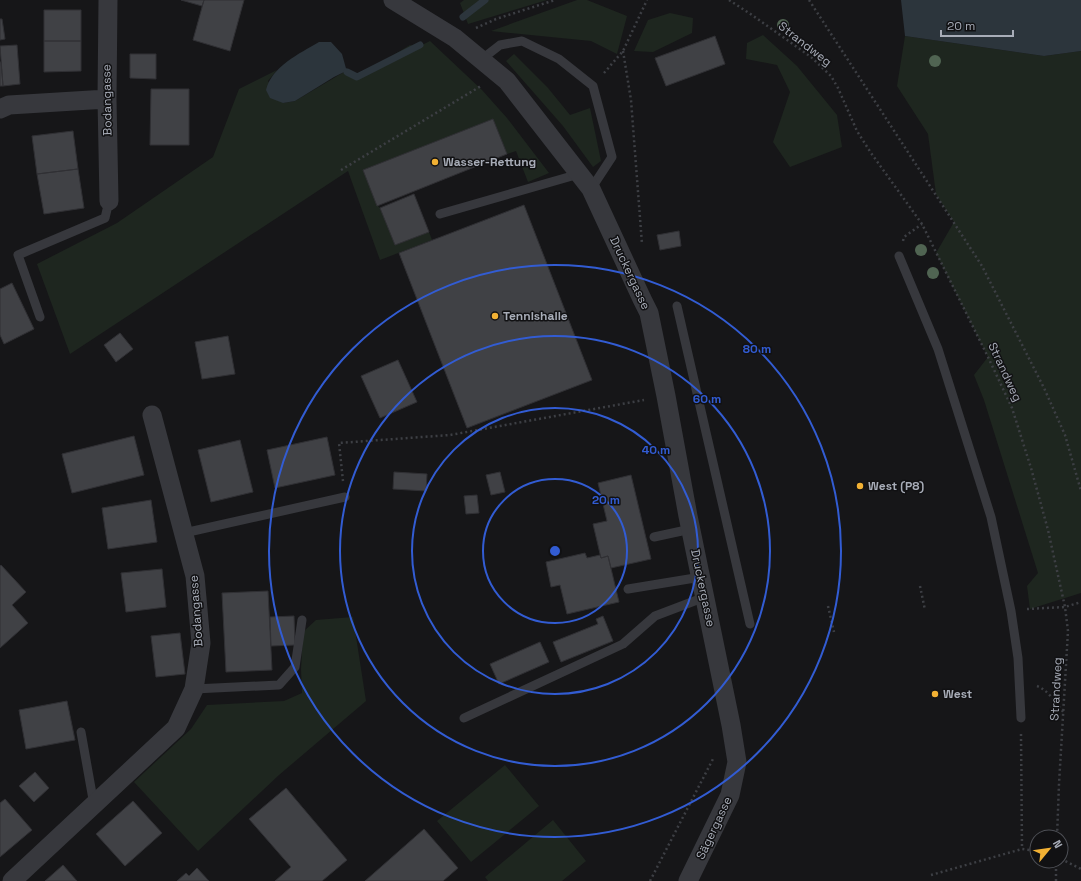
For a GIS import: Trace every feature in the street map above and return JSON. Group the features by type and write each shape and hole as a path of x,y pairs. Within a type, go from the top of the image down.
{"street":[{"name":"Bodangasse","path":"108,0 107,99 109,201"},
{"name":"Druckergasse","path":"393,0 455,38 507,81 591,189 649,313 722,680"},
{"path":"0,109 9,105 107,99"},
{"name":"Bodangasse","path":"12,881 176,728 194,689 201,643 195,576 152,415"},
{"name":"Sägergasse","path":"688,881 730,795 737,762 722,680"}],"lane":[{"path":"482,59 500,45 522,41 559,59 593,86 612,157 591,189"},
{"path":"440,214 579,174"},
{"path":"40,316 18,255 105,218 109,201"},
{"path":"899,256 938,349 991,517 1011,611 1018,658 1021,718"},
{"path":"678,306 750,624"},
{"path":"184,533 345,497"},
{"path":"654,537 691,529"},
{"path":"628,589 701,577"},
{"path":"464,718 623,644 655,616 705,597"},
{"path":"194,689 279,685 296,667 302,620"},
{"path":"81,732 94,805"}],"path":[{"path":"455,38 496,19 555,0"},
{"path":"593,86 623,51 647,0"},
{"name":"Strandweg","path":"728,0 752,15 811,57 830,76 838,88 857,131 871,154 922,224 1012,408 1031,468 1048,530 1065,607 1068,631 1057,829"},
{"name":"Strandweg","path":"809,0 982,266 1044,388 1065,435 1081,491"},
{"path":"623,51 631,100 642,248"},
{"path":"341,170 500,75"},
{"path":"899,256 904,237 922,224"},
{"path":"345,497 339,443 450,435 666,396"},
{"path":"920,586 925,610"},
{"path":"1011,611 1065,607 1081,602"},
{"path":"828,606 834,632"},
{"path":"1019,680 1040,688 1054,700 1064,713"},
{"path":"1021,718 1022,849"},
{"path":"650,881 731,725"},
{"path":"931,875 1022,849 1029,850"},
{"path":"1069,863 1081,869"},
{"path":"1056,869 1056,881"}],"shaded area":[{"path":"464,0 547,0 468,24 460,3"},
{"path":"577,0 587,0 627,16 617,54 591,41 491,31"},
{"path":"901,0 1081,0 1081,51 1044,56 905,36"},
{"path":"670,13 693,18 692,33 653,52 634,51 648,20"},
{"path":"763,35 797,66 837,115 842,147 790,167 773,142 790,92 777,65 746,59 747,43"},
{"path":"905,36 1044,56 1081,51 1081,593 1030,609 1027,586 1038,573 984,400 974,375 988,357 936,253 954,222 936,194 928,134 897,86"},
{"path":"430,41 482,90 507,118 549,173 528,182 516,151 507,154 493,119 363,170 395,245 429,232 432,240 380,260 348,171 70,354 37,264 117,223 213,157 239,89 277,70 268,81 283,103 295,101 344,72 357,77 410,45 418,47"},
{"path":"319,42 331,42 342,54 347,72 334,77 295,101 283,103 270,98 266,90 269,82 280,67"},
{"path":"514,54 548,88 570,115 590,108 601,161 593,167 563,126 506,61"},
{"path":"353,617 366,701 279,775 198,851 134,782 191,729 207,705 284,701 302,693 301,669 303,632 316,620"},
{"path":"505,765 539,806 471,862 437,821"},
{"path":"553,820 586,861 562,881 488,881 485,877"}],"building":[{"path":"181,0 204,0 202,6"},
{"path":"204,0 244,0 230,51 193,40"},
{"path":"44,10 81,10 81,41 44,41"},
{"path":"0,19 2,19 5,39 0,40"},
{"path":"715,36 725,64 666,86 655,58"},
{"path":"44,41 81,41 81,71 44,72"},
{"path":"17,45 20,84 3,86 0,46"},
{"path":"130,54 156,54 156,79 130,78"},
{"path":"1,62 3,86 0,86"},
{"path":"151,89 189,89 189,145 150,145"},
{"name":"Wasser-Rettung","path":"493,119 507,154 377,206 363,170"},
{"path":"73,131 78,169 37,174 32,136"},
{"path":"78,169 84,208 44,214 37,174"},
{"path":"414,194 429,232 395,245 380,208"},
{"name":"Tennishalle","path":"524,205 592,380 467,428 399,253"},
{"path":"679,231 681,246 660,250 657,235"},
{"path":"12,283 34,329 4,344 0,335 0,289"},
{"path":"120,333 133,349 116,362 104,345"},
{"path":"228,336 235,374 202,379 195,342"},
{"path":"398,360 417,402 380,418 361,376"},
{"path":"134,436 144,475 72,493 62,454"},
{"path":"327,437 335,475 275,488 267,450"},
{"path":"240,440 253,492 211,502 198,450"},
{"path":"394,472 427,474 426,491 393,489"},
{"path":"500,472 505,492 491,495 486,475"},
{"path":"631,475 651,559 611,568 608,556 601,558 593,524 607,521 598,483"},
{"path":"477,495 479,513 466,514 464,496"},
{"path":"151,500 157,542 108,549 102,508"},
{"path":"585,553 587,558 600,555 601,558 608,556 619,602 567,614 560,585 551,587 546,562"},
{"path":"1,565 26,592 12,605 28,623 0,648 0,566"},
{"path":"162,569 166,607 126,612 121,573"},
{"path":"268,591 272,670 226,672 222,593"},
{"path":"294,616 295,645 271,646 270,617"},
{"path":"603,616 613,641 561,662 553,642 598,624 596,619"},
{"path":"180,633 185,674 156,677 151,636"},
{"path":"540,642 549,662 499,684 490,664"},
{"path":"67,701 75,740 26,749 19,710"},
{"path":"35,772 49,788 34,802 19,786"},
{"path":"286,788 347,860 322,881 275,881 291,867 249,819"},
{"path":"5,799 32,830 0,857 0,803"},
{"path":"133,801 162,833 125,866 96,834"},
{"path":"424,829 458,868 443,881 365,881"},
{"path":"63,865 77,881 45,881"},
{"path":"197,868 209,881 177,881 186,873 189,876"}],"waterway":[{"path":"463,17 485,0"},
{"path":"347,72 357,77 420,45"}],"place":[{"name":"Wasser-Rettung","path":"435,162"},
{"name":"Tennishalle","path":"495,316"},
{"name":"West (P8)","path":"860,486"},
{"name":"West","path":"935,694"}]}
